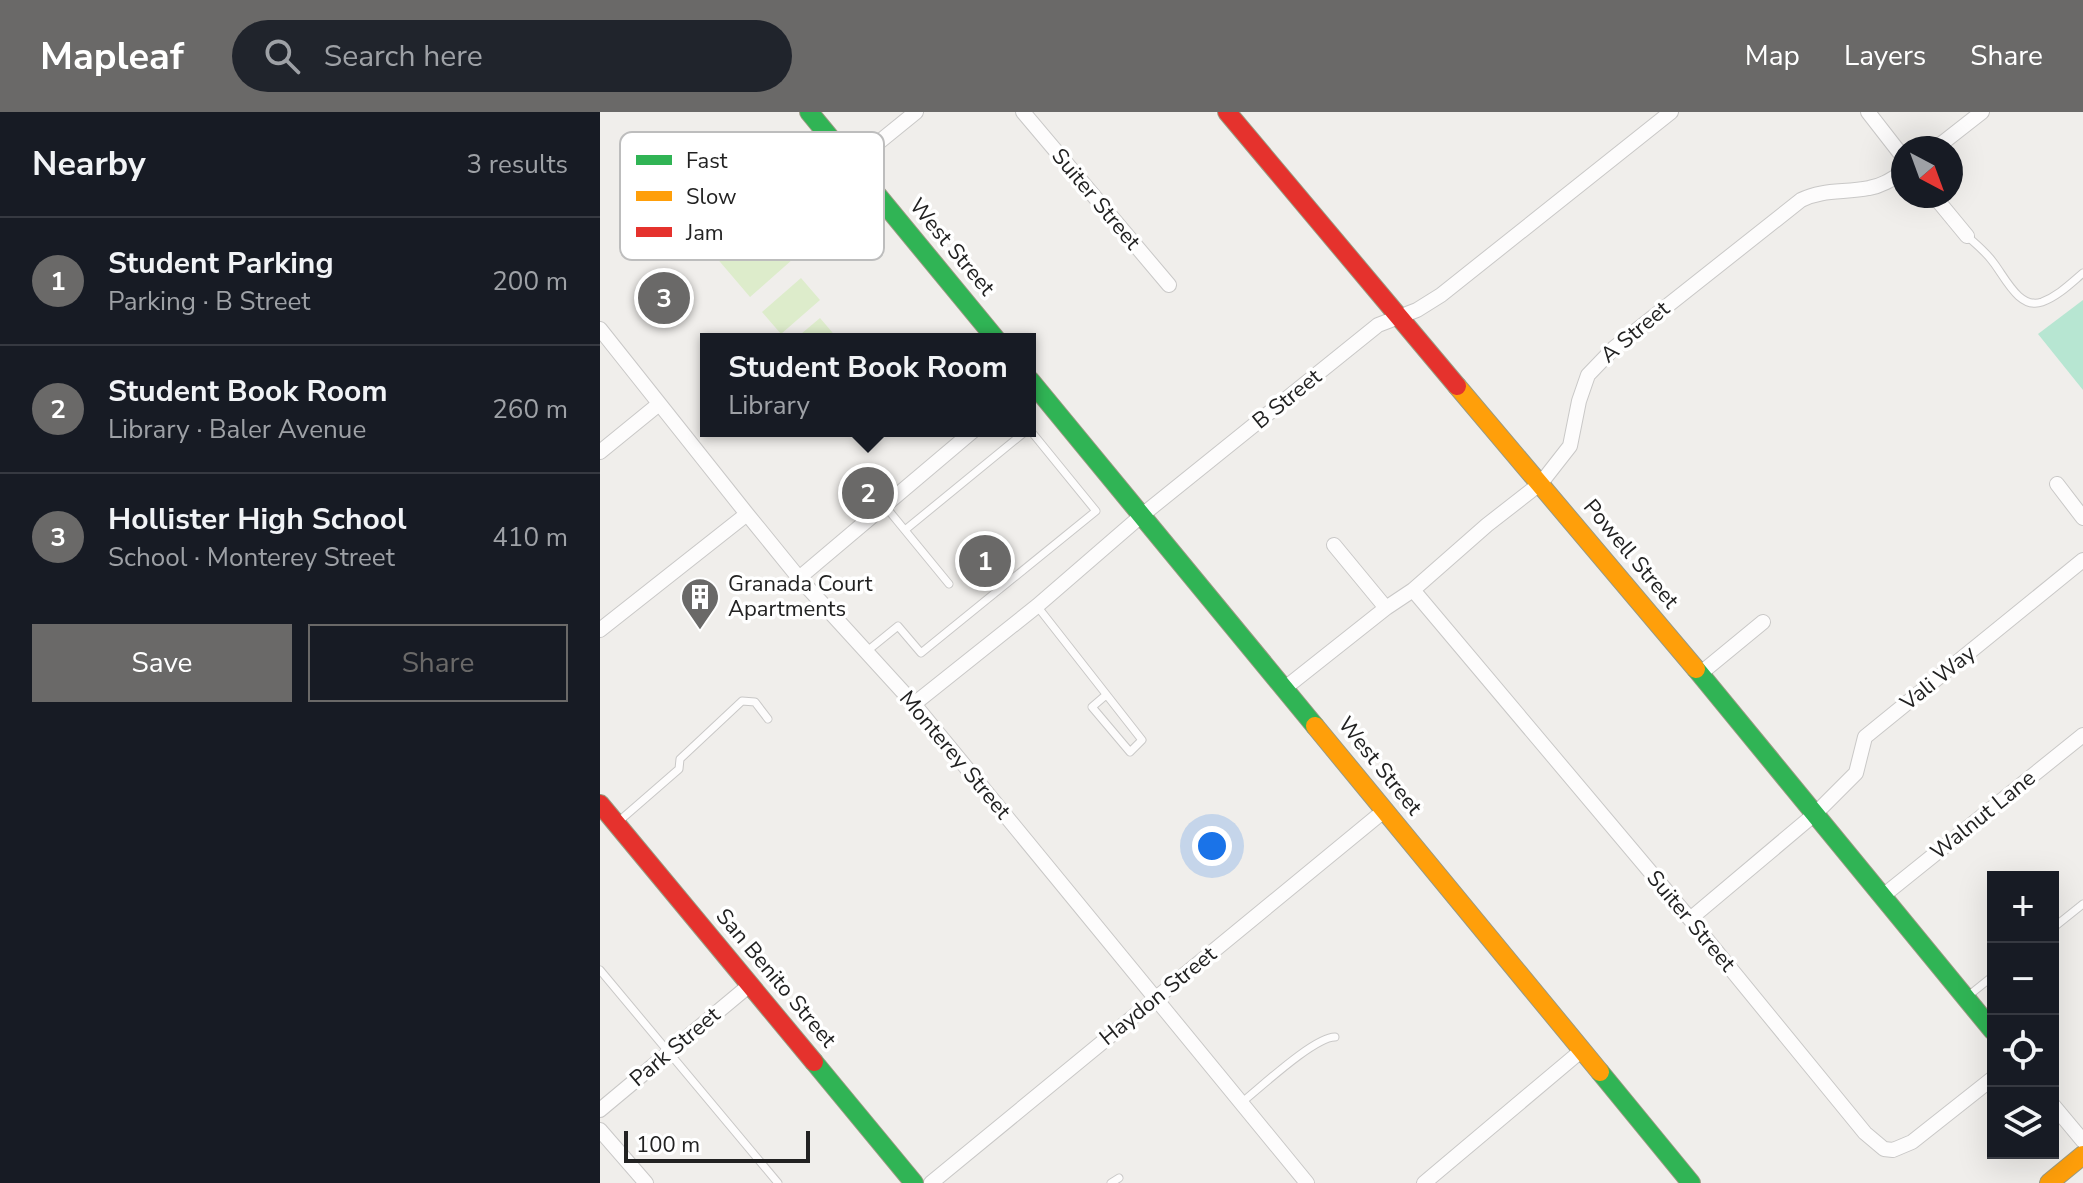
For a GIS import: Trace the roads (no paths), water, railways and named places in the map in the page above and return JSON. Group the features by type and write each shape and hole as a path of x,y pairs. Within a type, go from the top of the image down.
{"street":[{"name":"West Street","path":"809,112 826,132"},
{"path":"884,138 916,112"},
{"name":"Suiter Street","path":"1023,112 1169,285"},
{"name":"Powell Street","path":"1227,112 1701,673 1987,1023"},
{"name":"B Street","path":"914,704 1378,325 1417,310 1441,295 1671,112"},
{"path":"1868,112 1891,142"},
{"path":"1951,136 1982,112"},
{"name":"A Street","path":"1285,688 1413,590 1487,525 1541,483 1567,452 1588,375 1601,359 1801,200 1828,191 1867,189 1891,179"},
{"name":"West Street","path":"884,203 991,333"},
{"path":"1944,208 1967,236"},
{"name":"Monterey Street","path":"600,329 799,578 914,704 1307,1183"},
{"name":"West Street","path":"1036,388 1691,1183"},
{"path":"600,452 659,404"},
{"path":"799,578 966,437"},
{"path":"2057,484 2083,518"},
{"path":"600,630 747,514"},
{"path":"1334,545 1386,608"},
{"name":"Vali Way","path":"1690,919 1816,813 1856,773 1865,737 2083,560"},
{"name":"Suiter Street","path":"1413,590 1690,919 1865,1133 1884,1149 1898,1149 1912,1142 1987,1083"},
{"path":"1701,673 1763,622"},
{"name":"Walnut Lane","path":"1884,895 2083,735"},
{"name":"San Benito Street","path":"600,804 914,1183"},
{"name":"Haydon Street","path":"931,1183 1385,810"},
{"name":"Park Street","path":"600,1110 751,984"},
{"path":"1424,1183 1581,1051"},
{"path":"2059,1112 2083,1141"},
{"path":"600,1130 646,1183"},
{"path":"2049,1183 2083,1155"}],"lane":[{"path":"1967,236 1992,260 2021,298 2030,304 2056,296 2083,273"},
{"path":"905,530 1019,437"},
{"path":"866,652 898,626 921,653 1096,511 1034,437"},
{"path":"885,506 949,584"},
{"path":"1037,606 1142,740 1130,752 1092,707 1106,695"},
{"path":"616,823 679,769 680,759 742,701 755,702 768,719"},
{"path":"2059,923 2083,904"},
{"path":"600,970 778,1183"},
{"path":"1966,997 1987,981"},
{"path":"1241,1103 1311,1047 1326,1037 1335,1037"},
{"path":"1111,1183 1119,1178"}],"place":[{"name":"Hollister High School","path":"664,298"},
{"name":"Student Book Room","path":"868,493"},
{"name":"Student Parking","path":"985,561"},
{"name":"Granada Court Apartments","path":"700,631"}]}
